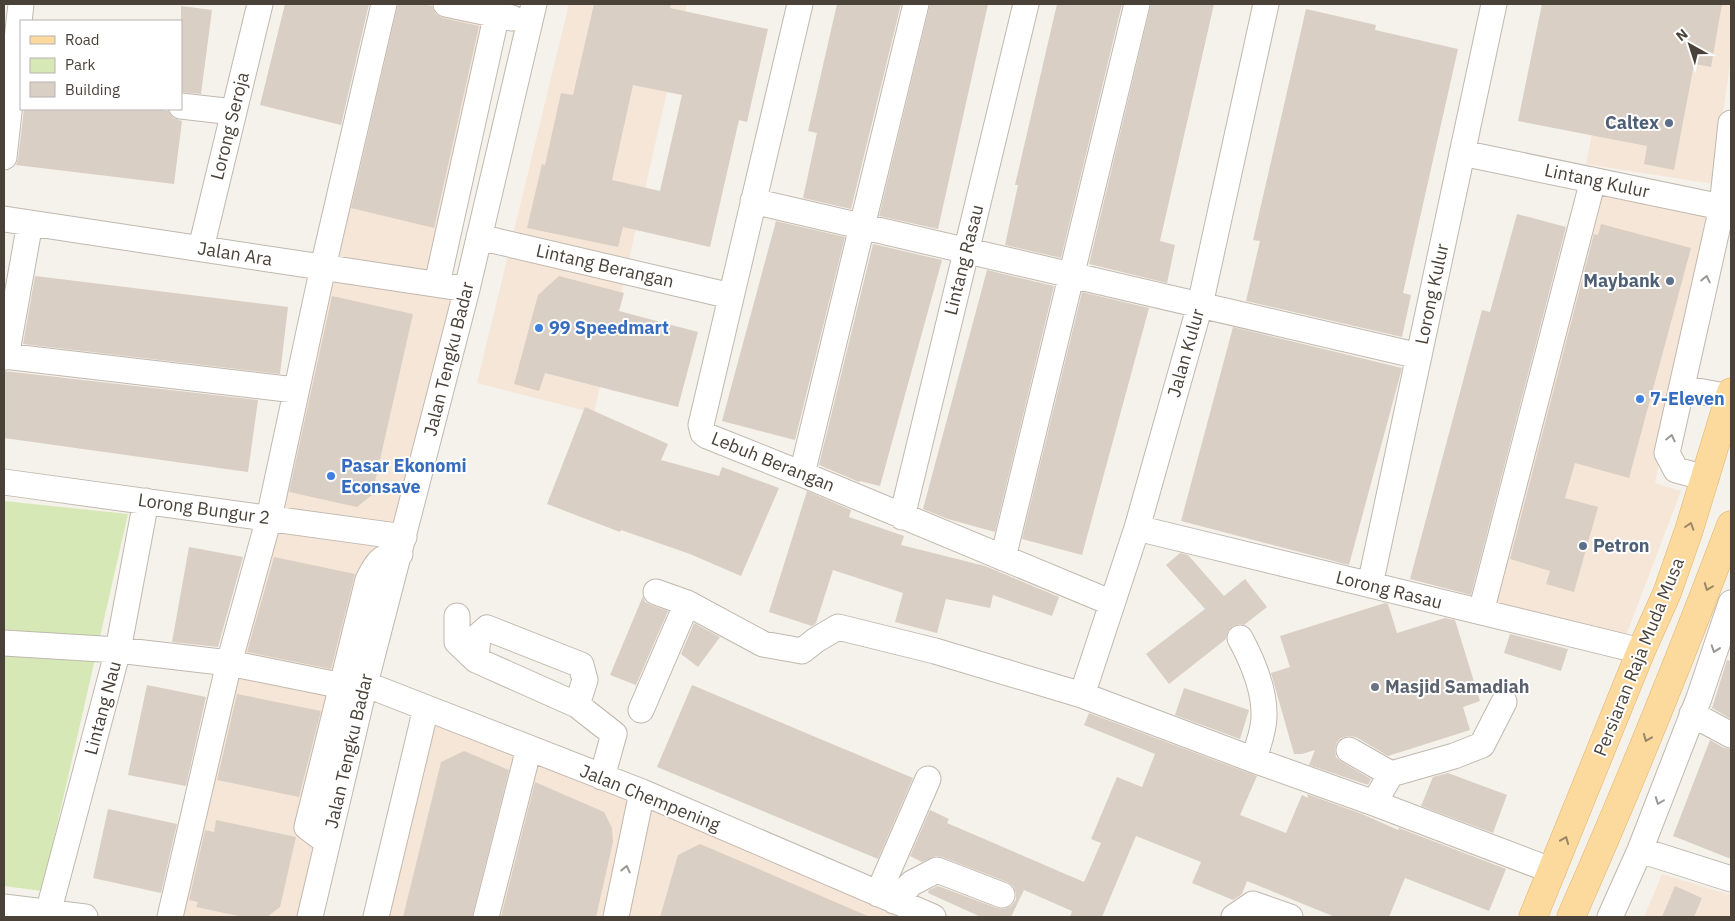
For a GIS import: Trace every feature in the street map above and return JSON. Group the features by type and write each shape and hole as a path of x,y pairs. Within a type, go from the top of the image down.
{"main road":[{"name":"Persiaran Raja Muda Musa","path":"1533,917 1641,651 1667,593 1706,478 1731,394"},
{"path":"1571,917 1603,845 1694,622 1731,525"}],"street":[{"path":"4,157 21,4"},
{"name":"Lorong Seroja","path":"201,248 260,4"},
{"path":"170,917 229,663 269,518 322,267 384,4"},
{"path":"446,4 532,13"},
{"name":"Lebuh Berangan","path":"800,4 701,425 703,433 1112,603"},
{"path":"802,474 916,4"},
{"name":"Lintang Rasau","path":"902,517 1026,4"},
{"path":"1003,558 1137,4"},
{"name":"Jalan Kulur","path":"1082,695 1137,528 1200,305 1266,4"},
{"name":"Lorong Kulur","path":"1370,585 1492,4"},
{"path":"437,284 498,9"},
{"name":"Jalan Tengku Badar","path":"310,917 327,842 354,685 402,545 467,289 532,13"},
{"path":"182,106 234,112"},
{"path":"1706,478 1676,470 1667,453 1726,208 1731,123"},
{"name":"Lintang Kulur","path":"1462,153 1726,208"},
{"path":"1481,612 1593,180"},
{"path":"753,200 1419,356"},
{"name":"Jalan Ara","path":"4,219 467,289"},
{"path":"30,223 5,357 295,390"},
{"name":"Lintang Berangan","path":"479,237 731,296"},
{"path":"1682,388 1731,394"},
{"name":"Lorong Bungur 2","path":"4,482 269,518 402,545"},
{"name":"Lintang Nau","path":"48,912 118,650 146,501"},
{"name":"Lorong Rasau","path":"1137,528 1641,651"},
{"path":"656,592 687,603 763,644 802,651 838,627 935,651 1082,695 1553,871"},
{"path":"640,710 687,603"},
{"path":"1610,917 1637,857 1692,714 1731,603"},
{"path":"457,616 457,642 476,660 577,705 614,734 602,777"},
{"path":"476,660 478,636 487,628 580,665 585,680 577,705"},
{"path":"1240,638 1252,661 1261,693 1264,718 1254,760"},
{"name":"Jalan Chempening","path":"4,642 118,650 229,663 354,685 426,708 642,792 930,917"},
{"path":"1374,803 1391,774 1454,756 1482,745 1504,702"},
{"path":"376,917 426,708"},
{"path":"1692,714 1731,734"},
{"path":"486,917 528,748"},
{"path":"1349,750 1391,774"},
{"path":"886,897 928,779"},
{"path":"616,917 642,792"},
{"path":"1603,845 1637,857 1731,879"},
{"path":"886,897 937,870 1002,895"},
{"path":"1234,917 1253,904 1290,917"},
{"path":"4,907 85,917"}],"shaded area":[{"path":"390,4 493,4 433,274 330,260"},
{"path":"569,4 687,4 594,413 477,383"},
{"path":"1617,4 1731,4 1731,57 1713,184 1586,164"},
{"path":"1597,192 1714,214 1655,483 1681,491 1625,638 1489,605"},
{"path":"326,276 456,295 302,917 179,917"},
{"path":"430,721 650,807 916,917 383,917"},
{"path":"1662,874 1731,895 1731,917 1644,917"}],"green space":[{"path":"4,501 128,514 42,891 4,886"}],"building":[{"path":"285,4 369,4 341,125 260,105"},
{"path":"398,4 432,6 436,14 443,18 479,26 434,228 351,208"},
{"path":"594,4 671,4 670,8 768,29 747,122 739,120 710,247 623,227 618,247 527,228 542,164 545,165 561,93 573,95","holes":["633,85 682,95 660,191 612,180"]},
{"path":"837,4 901,4 851,209 803,198 817,133 808,131"},
{"path":"930,4 988,4 938,229 879,216"},
{"path":"1057,4 1122,4 1061,258 1005,245 1018,185 1015,185"},
{"path":"1151,4 1214,4 1160,241 1175,245 1167,283 1089,264"},
{"path":"1542,4 1722,4 1711,67 1694,64 1674,170 1644,164 1647,146 1518,121"},
{"path":"181,6 212,10 201,94 182,92"},
{"path":"1306,9 1376,25 1375,30 1458,49 1403,293 1411,295 1402,337 1246,301 1260,241 1253,240"},
{"path":"24,110 161,110 168,111 173,118 182,121 174,184 16,165"},
{"path":"1517,214 1566,227 1471,595 1410,579 1482,310 1490,312"},
{"path":"776,221 845,237 795,440 722,421"},
{"path":"1601,224 1691,248 1629,478 1575,463 1565,498 1598,507 1574,592 1546,584 1550,571 1510,559 1594,234 1598,235"},
{"path":"873,244 942,260 880,486 859,482 819,465"},
{"path":"987,270 1054,286 995,532 948,519 923,509"},
{"path":"35,276 288,307 280,374 23,344"},
{"path":"559,276 624,293 619,311 698,332 678,407 545,373 539,391 514,384 538,295"},
{"path":"1082,292 1149,308 1082,555 1022,539"},
{"path":"332,296 413,314 372,495 357,507 289,492"},
{"path":"1233,327 1402,368 1349,565 1181,521"},
{"path":"4,371 258,400 248,472 4,438"},
{"path":"585,407 668,444 661,460 719,476 722,467 779,488 741,576 690,554 621,530 620,532 547,504"},
{"path":"807,491 851,510 849,517 904,536 901,545 985,566 1059,597 1052,616 993,595 990,608 946,599 937,633 895,622 903,593 833,570 816,623 812,626 769,612"},
{"path":"189,547 243,557 218,647 172,642"},
{"path":"1180,553 1188,555 1224,596 1245,579 1267,607 1244,625 1233,626 1228,631 1226,639 1169,684 1146,654 1205,609 1166,565"},
{"path":"274,557 355,574 331,669 247,652"},
{"path":"643,596 645,602 668,611 636,685 610,675"},
{"name":"Masjid Samadiah","path":"1385,603 1388,604 1397,633 1445,618 1455,620 1480,701 1463,707 1470,730 1388,756 1356,737 1348,736 1341,738 1337,742 1336,757 1371,779 1368,785 1309,765 1315,750 1294,754 1271,673 1290,667 1280,636"},
{"path":"694,623 720,637 698,667 681,654"},
{"path":"1510,634 1568,649 1561,671 1504,653"},
{"path":"1727,660 1731,661 1731,719 1712,708"},
{"path":"147,685 206,697 186,786 128,775"},
{"path":"692,685 913,778 878,859 657,767"},
{"path":"1184,688 1249,710 1240,739 1175,715"},
{"path":"237,694 321,711 299,797 217,780"},
{"path":"1089,713 1257,776 1240,815 1286,833 1302,795 1308,798 1307,794 1362,814 1398,830 1399,828 1506,869 1489,911 1405,878 1389,917 1335,917 1247,881 1242,894 1233,900 1192,883 1201,862 1136,836 1102,917 1070,917 1072,911 1024,890 1011,917 981,917 928,893 929,890 938,886 1004,909 1011,906 1016,900 1013,886 1007,882 942,857 936,856 922,862 910,856 930,810 949,819 947,823 1084,882 1101,843 1091,839 1117,777 1142,787 1155,754 1084,725"},
{"path":"1710,740 1724,748 1731,749 1731,859 1673,836"},
{"path":"464,751 509,770 472,917 403,917 441,762"},
{"path":"1448,773 1507,795 1493,833 1421,806 1433,777"},
{"path":"535,782 604,812 612,828 613,842 596,917 501,917"},
{"path":"108,809 177,824 161,893 93,878"},
{"path":"216,820 296,837 280,907 267,917 243,917 196,907 198,902 189,900 205,830 214,832"},
{"path":"700,844 870,917 660,917 678,855"},
{"path":"1675,886 1702,898 1694,917 1662,917"}],"place":[{"name":"Caltex","path":"1669,123"},
{"name":"Maybank","path":"1670,281"},
{"name":"99 Speedmart","path":"539,328"},
{"name":"7-Eleven","path":"1640,399"},
{"name":"Pasar Ekonomi Econsave","path":"331,476"},
{"name":"Petron","path":"1583,546"},
{"name":"Masjid Samadiah","path":"1375,687"}]}
